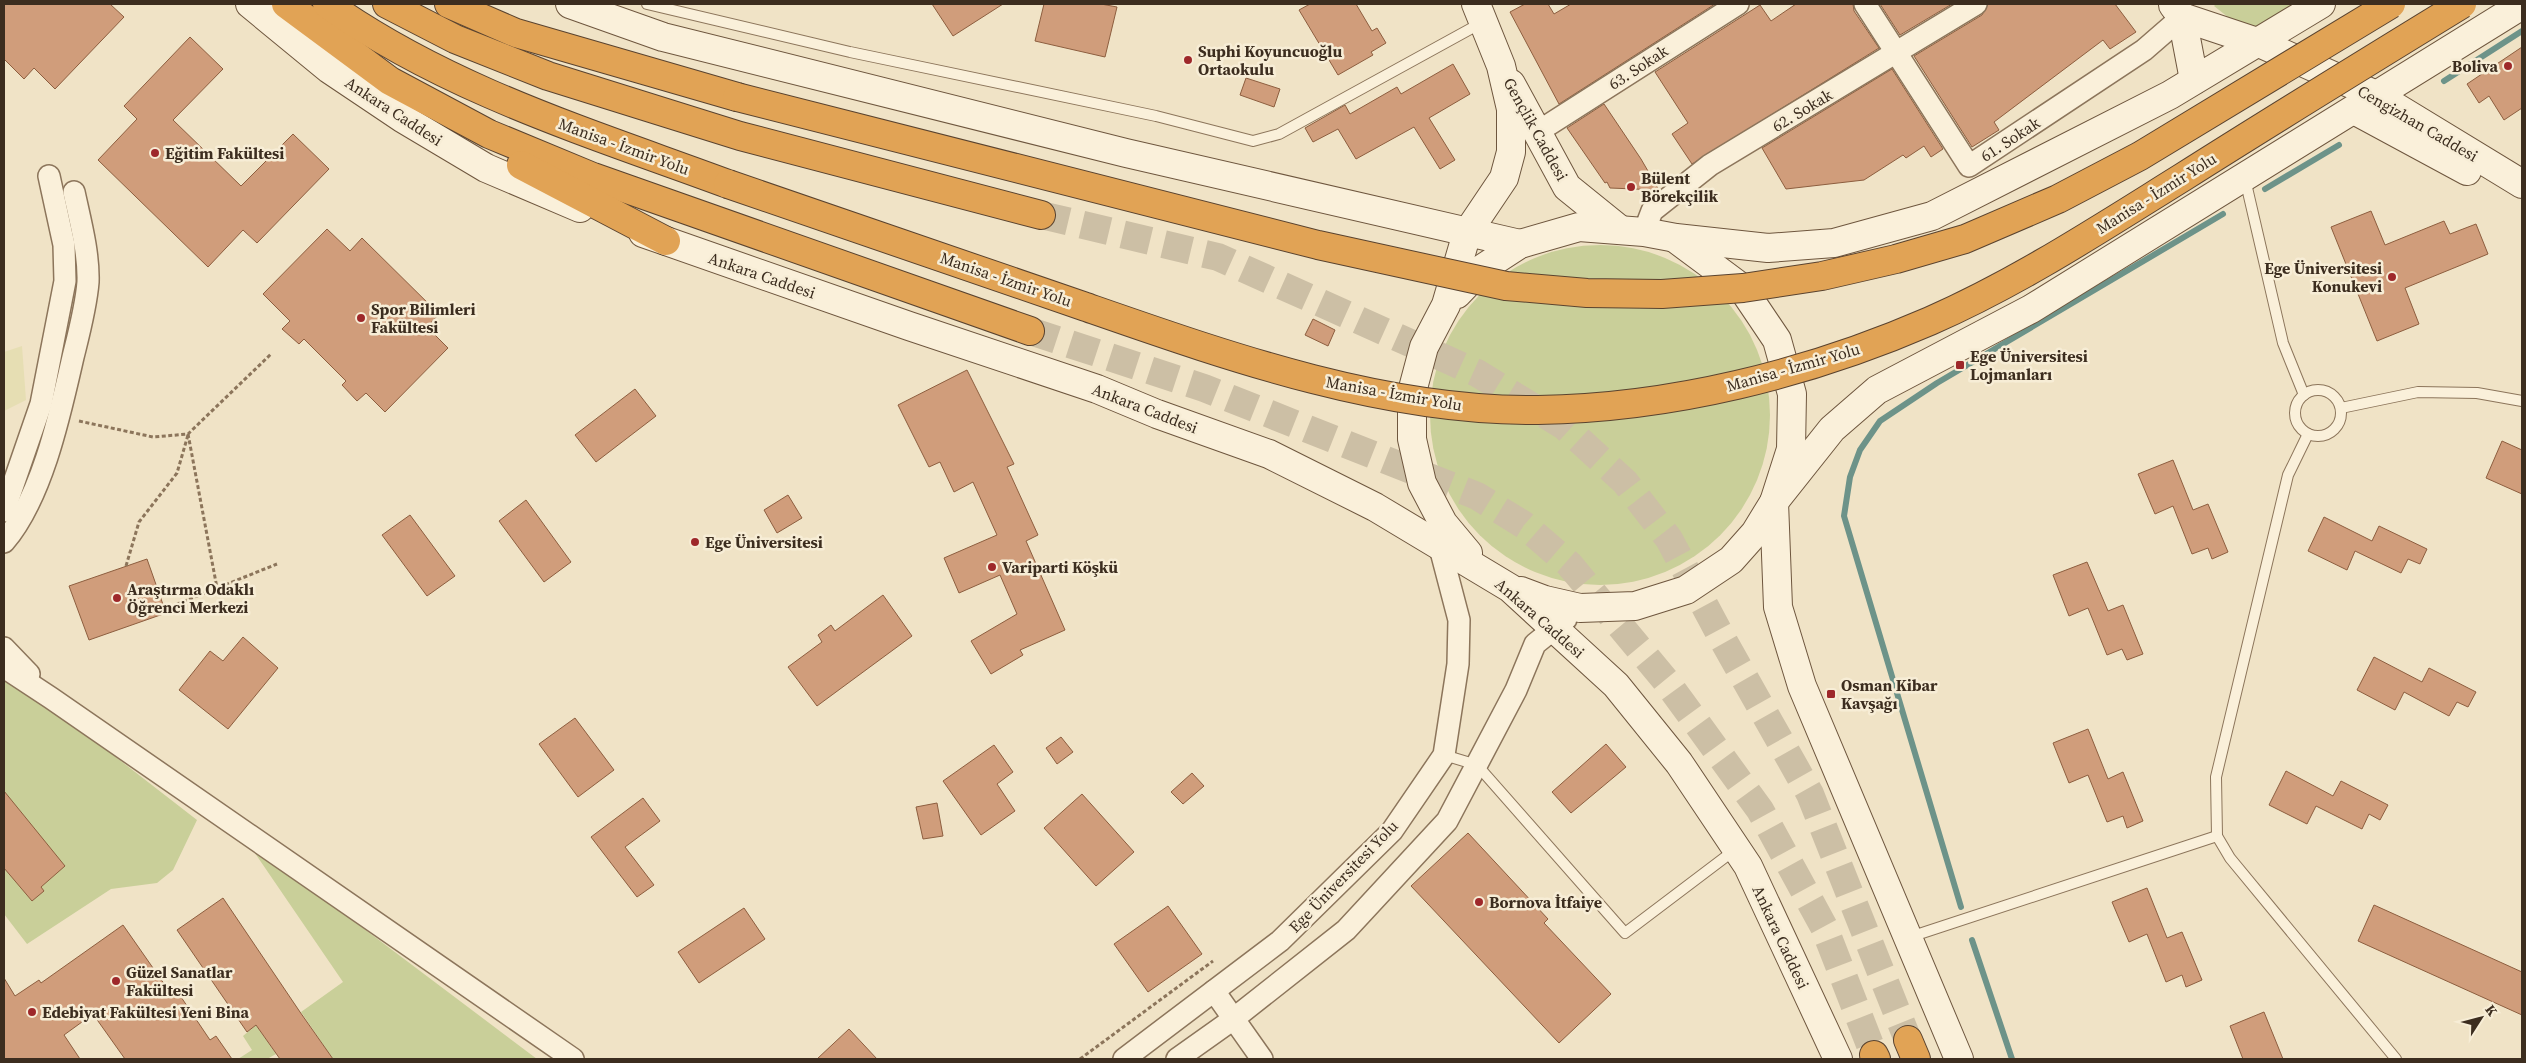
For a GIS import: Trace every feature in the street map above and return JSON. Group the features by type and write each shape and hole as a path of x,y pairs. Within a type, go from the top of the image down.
{"highway":[{"name":"Ankara Caddesi","path":"286,4 390,81 489,134 593,177 1030,331"},
{"name":"Manisa - İzmir Yolu","path":"327,4 412,58 474,88 533,113 728,184 1208,349 1357,390 1447,405 1536,410 1616,405 1696,394 1812,364 1931,321 2010,281 2091,234 2462,4"},
{"path":"387,4 455,38 548,76 740,136 1041,215"},
{"path":"449,4 516,33 737,97 1318,245 1506,286 1588,293 1662,294 1743,288 1822,276 1896,259 1965,239 2058,199 2140,156 2391,4"},
{"path":"390,81 496,152 666,241"}],"main road":[{"name":"Ankara Caddesi","path":"250,4 329,69 402,118 486,168 610,220 666,241 1097,389 1157,414 1269,454 1375,507 1510,588 1616,685 1679,763 1752,875 1838,1059"},
{"path":"570,4 673,39 1126,153 1520,244"},
{"path":"2321,4 2161,99 1932,216 1834,243 1768,248 1676,238 1631,230 1580,227 1520,244 1480,270 1446,306 1424,347 1412,392 1412,439 1422,483 1443,523 1473,558 1510,588 1544,600 1580,608 1635,606 1686,590 1731,560 1755,533 1774,502 1832,429 1877,390 2031,309 2245,179 2522,5"},
{"name":"Gençlik Caddesi","path":"1446,306 1468,233 1504,178 1511,152 1511,109 1501,66 1481,10"},
{"path":"2177,10 2257,42"},
{"path":"2177,10 2194,80"},
{"name":"Cengizhan Caddesi","path":"2257,42 2365,103 2522,184"},
{"name":"Gençlik Caddesi","path":"1501,66 1539,131 1567,187 1631,230"},
{"name":"Cengizhan Caddesi","path":"2365,103 2522,202"},
{"path":"1676,238 1742,288 1777,340 1792,394 1791,449 1774,502 1778,607 1802,686 1959,1059"}],"street":[{"name":"63. Sokak","path":"1539,131 1738,4"},
{"name":"61. Sokak","path":"1864,4 1898,53 1969,166 2144,50 2177,10"},
{"name":"62. Sokak","path":"1631,230 1710,165 1898,53 1976,4"},
{"path":"4,511 41,404 65,281 64,245 49,176"},
{"path":"4,542 12,532 38,482 59,415 78,333 88,282 83,232 74,192"},
{"name":"Ege Üniversitesi Yolu","path":"1124,1059 1280,941 1392,831 1444,755 1458,664 1458,620 1422,483"},
{"path":"1176,1059 1232,1020 1346,930 1447,821 1516,690 1534,644 1580,608"},
{"path":"4,648 51,698"},
{"path":"4,668 51,698 573,1059"},
{"path":"1214,991 1232,1020 1262,1059"}],"lane":[{"path":"647,4 850,52 1156,116 1253,141 1278,134 1481,10"},
{"path":"2245,179 2283,343 2304,395"},
{"path":"2311,391 2326,392 2333,396 2341,408 2341,415 2336,429 2322,436 2308,434 2297,423 2295,416 2296,408 2304,395 2311,391"},
{"path":"2341,408 2418,392 2477,393 2522,401"},
{"path":"2308,434 2288,475 2216,777 2217,836 2230,858 2396,1059"},
{"path":"1444,755 1477,765 1625,933 1736,849"},
{"path":"1909,938 2217,836"}],"path":[{"path":"126,566 139,522 177,473 188,434 271,354"},
{"path":"59,415 94,426 153,437 188,434"},
{"path":"188,434 217,588"},
{"path":"165,609 276,564"},
{"path":"1080,1059 1213,961"}],"shaded area":[{"path":"22,346 26,400 4,411 4,352"}],"green space":[{"path":"2216,4 2303,4 2249,34 2214,6"},
{"path":"1600,245 1633,248 1665,258 1694,274 1720,295 1741,321 1757,350 1767,382 1770,415 1767,448 1757,480 1741,509 1720,535 1694,556 1665,572 1633,582 1600,585 1567,582 1535,572 1506,556 1480,535 1459,509 1443,480 1433,448 1430,415 1433,382 1443,350 1459,321 1480,295 1506,274 1535,258 1567,248"},
{"path":"4,679 46,703 197,820 173,870 157,883 111,889 27,944 4,914"},
{"path":"246,840 537,1059 333,1059 301,1012 343,982"},
{"path":"256,1025 276,1054 267,1059 238,1059 252,1050 243,1036"}],"building":[{"path":"4,4 110,4 124,17 55,89 34,68 24,79 4,59"},
{"path":"932,4 1003,4 953,36"},
{"path":"1044,4 1101,4 1117,7 1105,57 1035,41"},
{"path":"1310,4 1356,4 1372,31 1377,28 1386,43 1371,52 1373,55 1338,75 1299,10"},
{"path":"1525,4 1548,4 1554,14 1571,4 1715,4 1559,104 1510,12"},
{"path":"1796,4 1853,4 1854,11 1879,48 1692,164 1672,134 1688,123 1655,72 1760,5 1771,21"},
{"path":"1880,4 1952,4 1900,35"},
{"path":"1988,4 2115,4 2136,32 2110,49 2103,40 1994,122 1999,130 1972,147 1914,56 1982,15"},
{"name":"Eğitim Fakültesi","path":"190,37 223,69 173,120 241,186 293,134 329,169 257,243 243,230 208,267 98,160 137,119 124,106"},
{"name":"Boliva","path":"2522,47 2522,108 2504,120 2489,96 2479,103 2467,84"},
{"path":"1453,64 1470,94 1429,118 1455,160 1440,169 1414,127 1356,159 1338,129 1313,142 1305,128 1345,105 1350,114 1397,87 1401,94"},
{"path":"1892,69 1943,149 1931,157 1924,146 1906,158 1903,155 1864,180 1786,189 1762,148"},
{"path":"1246,78 1280,89 1274,107 1240,95"},
{"path":"1604,104 1641,159 1659,190 1610,188 1567,128"},
{"name":"Ege Üniversitesi Konukevi","path":"2371,211 2385,245 2444,221 2450,234 2476,224 2488,254 2405,288 2419,324 2377,341 2331,227"},
{"name":"Spor Bilimleri Fakültesi","path":"327,229 350,251 362,238 439,314 427,327 448,348 385,412 366,393 357,401 342,385 346,381 304,339 299,344 282,329 290,321 263,294"},
{"path":"1313,319 1335,330 1328,346 1305,335"},
{"path":"967,370 1014,464 1007,467 1038,535 1026,541 1065,630 1020,650 1023,655 991,674 971,641 1017,614 1000,575 959,593 944,558 997,535 973,482 954,492 940,462 929,467 898,405"},
{"path":"635,389 656,416 596,462 575,435"},
{"path":"2502,441 2522,450 2522,494 2486,478"},
{"path":"2173,460 2193,510 2208,504 2228,552 2212,559 2208,548 2192,554 2173,506 2155,514 2138,474"},
{"path":"788,495 802,518 777,533 764,510"},
{"path":"526,500 571,562 544,582 499,521"},
{"path":"410,515 455,576 427,596 382,535"},
{"path":"2324,517 2372,541 2379,526 2427,549 2420,564 2408,559 2401,573 2355,551 2347,570 2308,551"},
{"name":"Araştırma Odaklı Öğrenci Merkezi","path":"147,559 166,613 89,640 69,586"},
{"path":"2087,562 2108,611 2123,605 2143,654 2127,660 2122,649 2107,655 2088,608 2069,616 2053,575"},
{"path":"883,595 912,636 817,706 788,667 822,642 818,635 831,625 835,631"},
{"path":"243,637 278,668 228,729 179,690 210,651 223,661"},
{"path":"2374,657 2422,682 2429,668 2476,692 2468,707 2457,702 2449,716 2404,692 2395,710 2357,690"},
{"path":"575,718 614,770 578,797 539,744"},
{"path":"2088,729 2108,779 2123,772 2143,821 2127,828 2123,816 2107,822 2088,775 2069,783 2053,743"},
{"path":"1061,737 1073,752 1057,764 1046,748"},
{"path":"1606,744 1626,767 1571,813 1552,792"},
{"path":"994,745 1013,772 997,784 1015,811 981,835 943,781"},
{"path":"2286,771 2333,796 2341,781 2388,805 2380,820 2369,814 2362,829 2316,806 2307,824 2269,805"},
{"path":"1192,773 1204,786 1183,804 1171,792"},
{"path":"4,791 65,866 41,887 44,891 32,901 4,868"},
{"path":"1082,794 1134,852 1096,886 1044,828"},
{"path":"643,798 660,821 625,847 654,885 637,897 591,837"},
{"path":"937,803 943,836 923,839 916,807"},
{"path":"1468,833 1548,919 1544,923 1611,994 1559,1043 1411,886"},
{"path":"2147,888 2167,938 2182,932 2202,980 2186,987 2182,975 2166,982 2147,934 2129,942 2112,902"},
{"path":"223,898 333,1059 280,1059 256,1025 247,1032 177,930"},
{"path":"2374,905 2522,972 2522,1015 2358,941"},
{"path":"1168,906 1202,954 1148,992 1114,944"},
{"path":"744,908 765,939 699,983 678,952"},
{"name":"Güzel Sanatlar Fakültesi","path":"123,925 174,998 179,994 210,1040 216,1036 232,1059 125,1059 93,1014 64,1035 80,1059 4,1059 4,978 15,996 39,980 41,983"},
{"path":"2264,1012 2283,1059 2243,1059 2230,1026"},
{"path":"849,1029 877,1059 817,1059"}],"waterway":[{"path":"2444,81 2522,31"},
{"path":"2265,189 2339,145"},
{"path":"1961,907 1844,516 1850,477 1860,450 1880,421 1937,383 2223,214"},
{"path":"1972,940 2012,1059"}],"tunnel":[{"path":"1041,215 1218,257 1477,373 1564,426 1625,482 1669,539 1723,640 1810,794 1908,1040"},
{"path":"1030,331 1204,388 1477,496 1524,525 1569,564 1666,681 1760,810 1824,927 1874,1055"}],"place":[{"name":"Suphi Koyuncuoğlu Ortaokulu","path":"1188,60"},
{"name":"Boliva","path":"2508,66"},
{"name":"Eğitim Fakültesi","path":"155,153"},
{"name":"Bülent Börekçilik","path":"1631,187"},
{"name":"Ege Üniversitesi Konukevi","path":"2392,277"},
{"name":"Spor Bilimleri Fakültesi","path":"361,318"},
{"name":"Ege Üniversitesi Lojmanları","path":"1960,365"},
{"name":"Ege Üniversitesi","path":"695,542"},
{"name":"Variparti Köşkü","path":"992,567"},
{"name":"Araştırma Odaklı Öğrenci Merkezi","path":"117,598"},
{"name":"Osman Kibar Kavşağı","path":"1831,694"},
{"name":"Bornova İtfaiye","path":"1479,902"},
{"name":"Güzel Sanatlar Fakültesi","path":"116,981"},
{"name":"Edebiyat Fakültesi Yeni Bina","path":"32,1012"}]}
